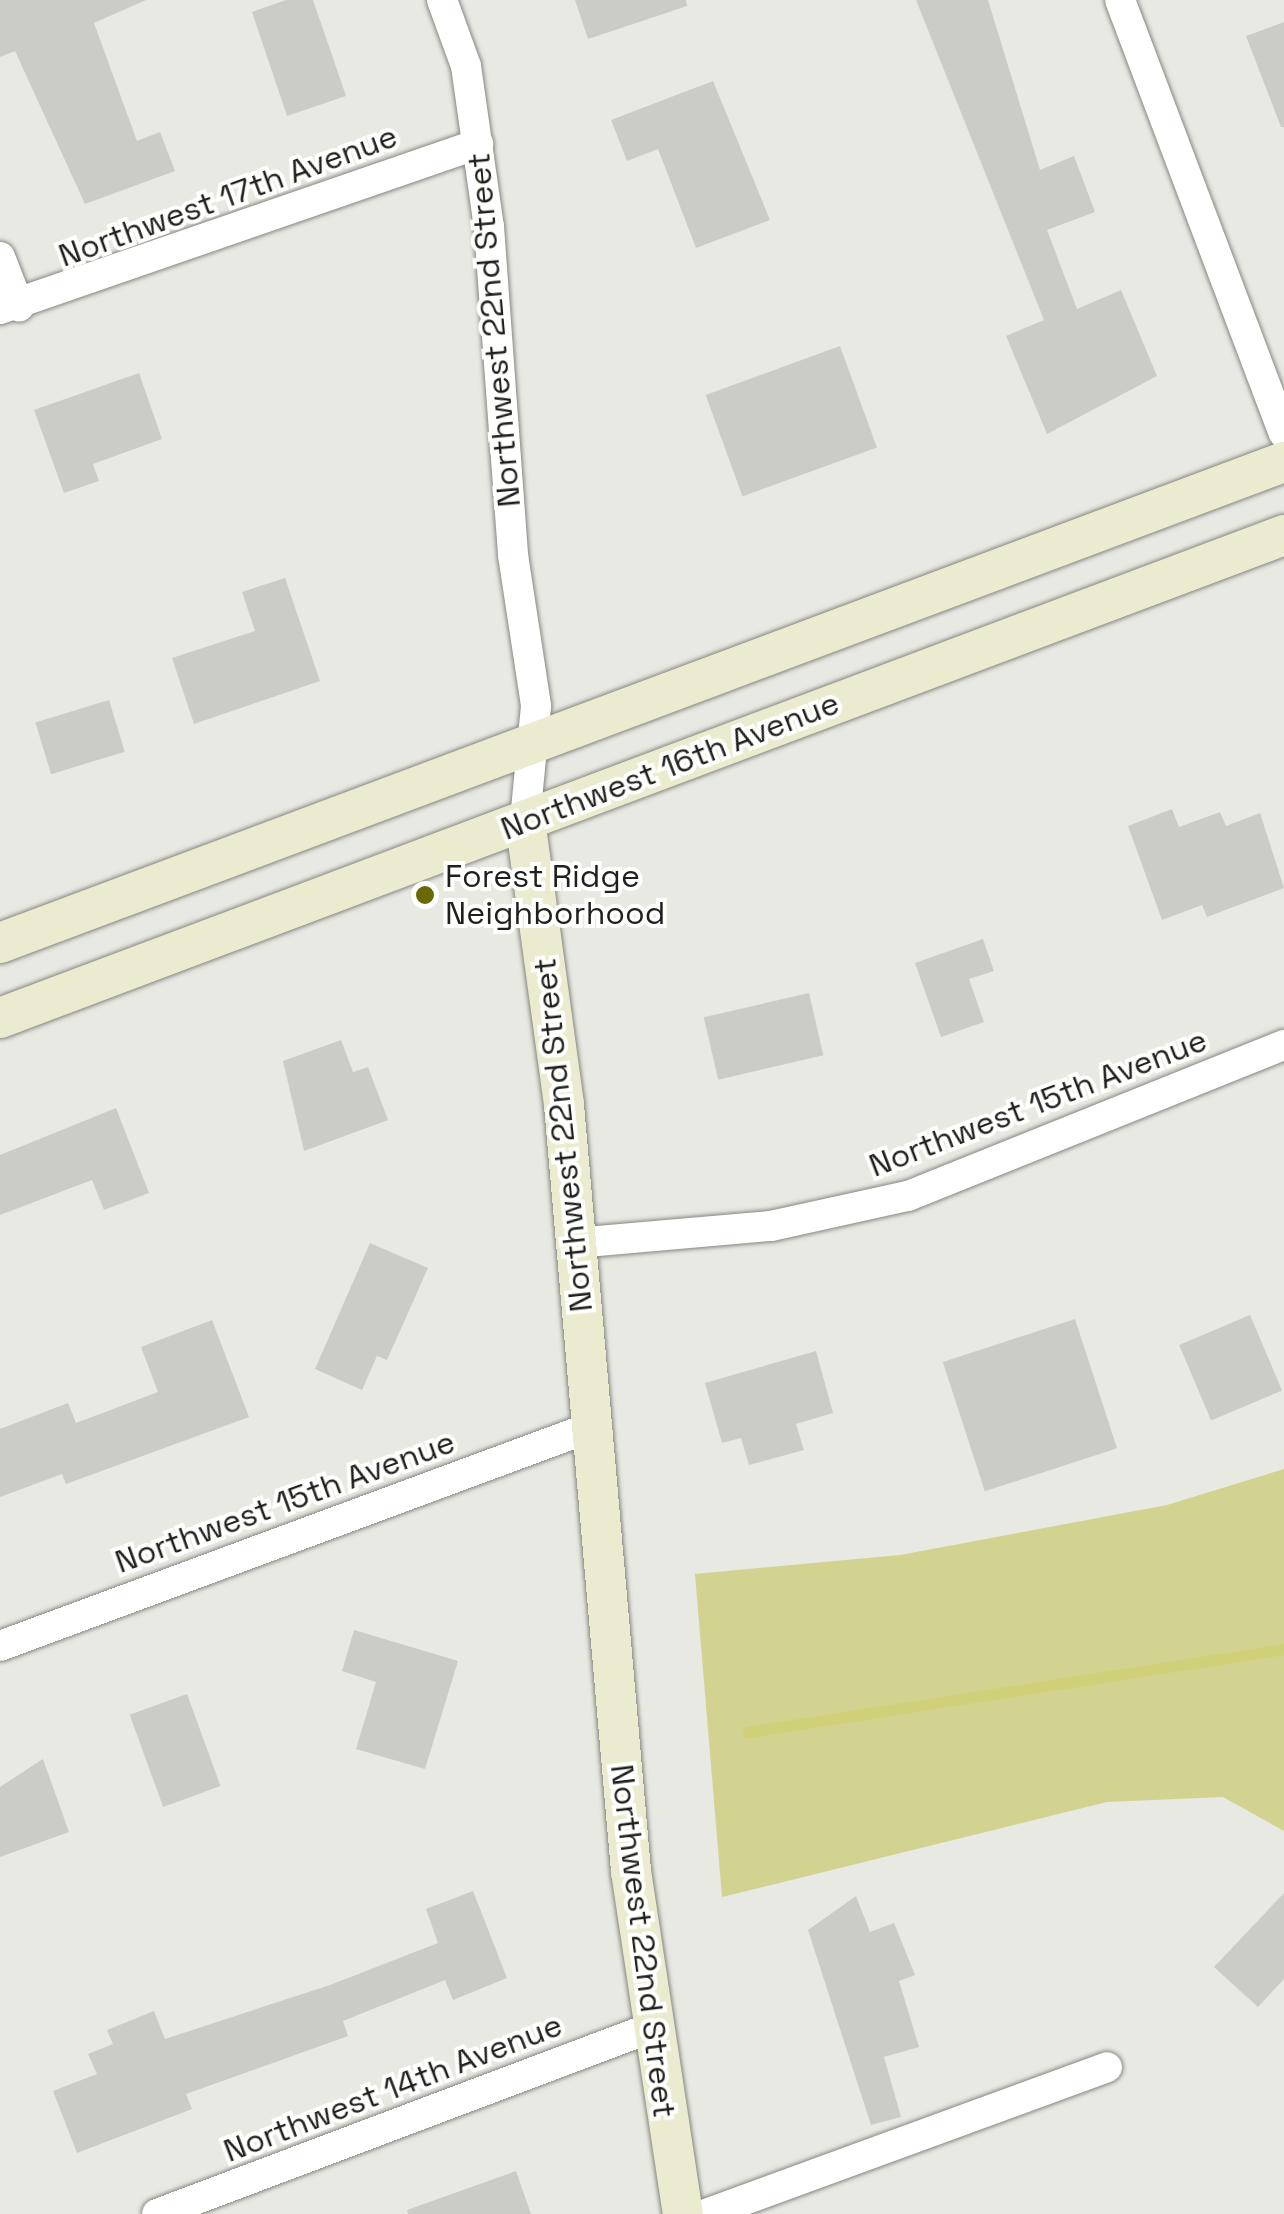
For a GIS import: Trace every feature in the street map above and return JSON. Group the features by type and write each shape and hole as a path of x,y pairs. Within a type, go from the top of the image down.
{"main road":[{"name":"Northwest 16th Avenue","path":"0,944 532,748 1284,462"},
{"name":"Northwest 16th Avenue","path":"0,1018 1284,535"},
{"name":"Northwest 22nd Street","path":"526,820 594,1426 605,1620 653,2027 683,2214"}],"street":[{"name":"Northwest 22nd Street","path":"442,0 466,66 478,144 536,706 526,820"},
{"path":"1120,0 1284,433"},
{"name":"Northwest 17th Avenue","path":"10,307 478,144"},
{"path":"0,257 10,307"},
{"name":"Northwest 15th Avenue","path":"575,1243 771,1226 908,1196 1284,1045"},
{"name":"Northwest 15th Avenue","path":"0,1646 594,1426"},
{"name":"Northwest 14th Avenue","path":"157,2214 653,2027"},
{"path":"706,2214 1107,2066"}],"green space":[{"path":"1284,1469 1284,1831 1223,1797 1107,1802 722,1897 695,1574 900,1555 1167,1505"}],"building":[{"path":"0,0 146,0 94,23 137,141 160,132 175,171 85,204 15,51 0,57"},
{"path":"286,0 313,0 346,96 287,116 252,12"},
{"path":"575,0 686,0 687,6 588,39"},
{"path":"916,0 988,0 1040,170 1074,156 1095,212 1047,230 1077,309 1121,290 1157,376 1047,434 1006,336 1044,320"},
{"path":"1284,22 1284,127 1281,127 1246,36"},
{"path":"713,81 770,220 696,248 658,149 627,161 611,120"},
{"path":"840,346 877,447 743,496 706,395"},
{"path":"139,373 162,439 93,464 99,481 64,493 34,410"},
{"path":"285,578 320,681 194,724 172,658 255,631 242,592"},
{"path":"109,700 125,752 51,774 35,723"},
{"path":"1172,809 1179,827 1220,812 1226,826 1260,813 1284,888 1207,917 1202,905 1162,920 1128,826"},
{"path":"983,939 994,971 969,979 984,1022 941,1037 915,963"},
{"path":"809,993 823,1055 718,1080 704,1017"},
{"path":"341,1040 353,1072 368,1067 388,1120 304,1151 283,1061"},
{"path":"116,1108 149,1193 104,1210 92,1180 0,1215 0,1155"},
{"path":"370,1243 428,1268 387,1360 377,1356 362,1390 315,1369"},
{"path":"1250,1315 1282,1390 1211,1421 1179,1345"},
{"path":"1075,1319 1117,1448 985,1491 943,1362"},
{"path":"212,1320 249,1417 66,1484 62,1474 0,1497 0,1429 68,1403 76,1423 158,1392 141,1347"},
{"path":"816,1351 833,1413 796,1424 804,1450 749,1465 741,1438 722,1443 705,1383"},
{"path":"354,1630 458,1661 425,1769 356,1749 376,1682 342,1671"},
{"path":"187,1694 221,1786 163,1807 130,1715"},
{"path":"43,1759 69,1832 0,1857 0,1787"},
{"path":"473,1891 507,1978 453,2000 445,1980 343,2021 348,2036 186,2094 192,2109 77,2153 53,2091 97,2074 88,2054 113,2044 107,2030 154,2011 165,2039 330,1985 438,1943 426,1909"},
{"path":"1284,1893 1284,1979 1258,2007 1214,1967"},
{"path":"856,1896 870,1932 894,1923 915,1975 899,1981 919,2047 884,2057 901,2117 871,2125 808,1930"},
{"path":"516,2171 531,2214 408,2214 407,2210"}],"waterway":[{"path":"748,1732 1284,1649"}],"place":[{"name":"Forest Ridge Neighborhood","path":"425,895"}]}
